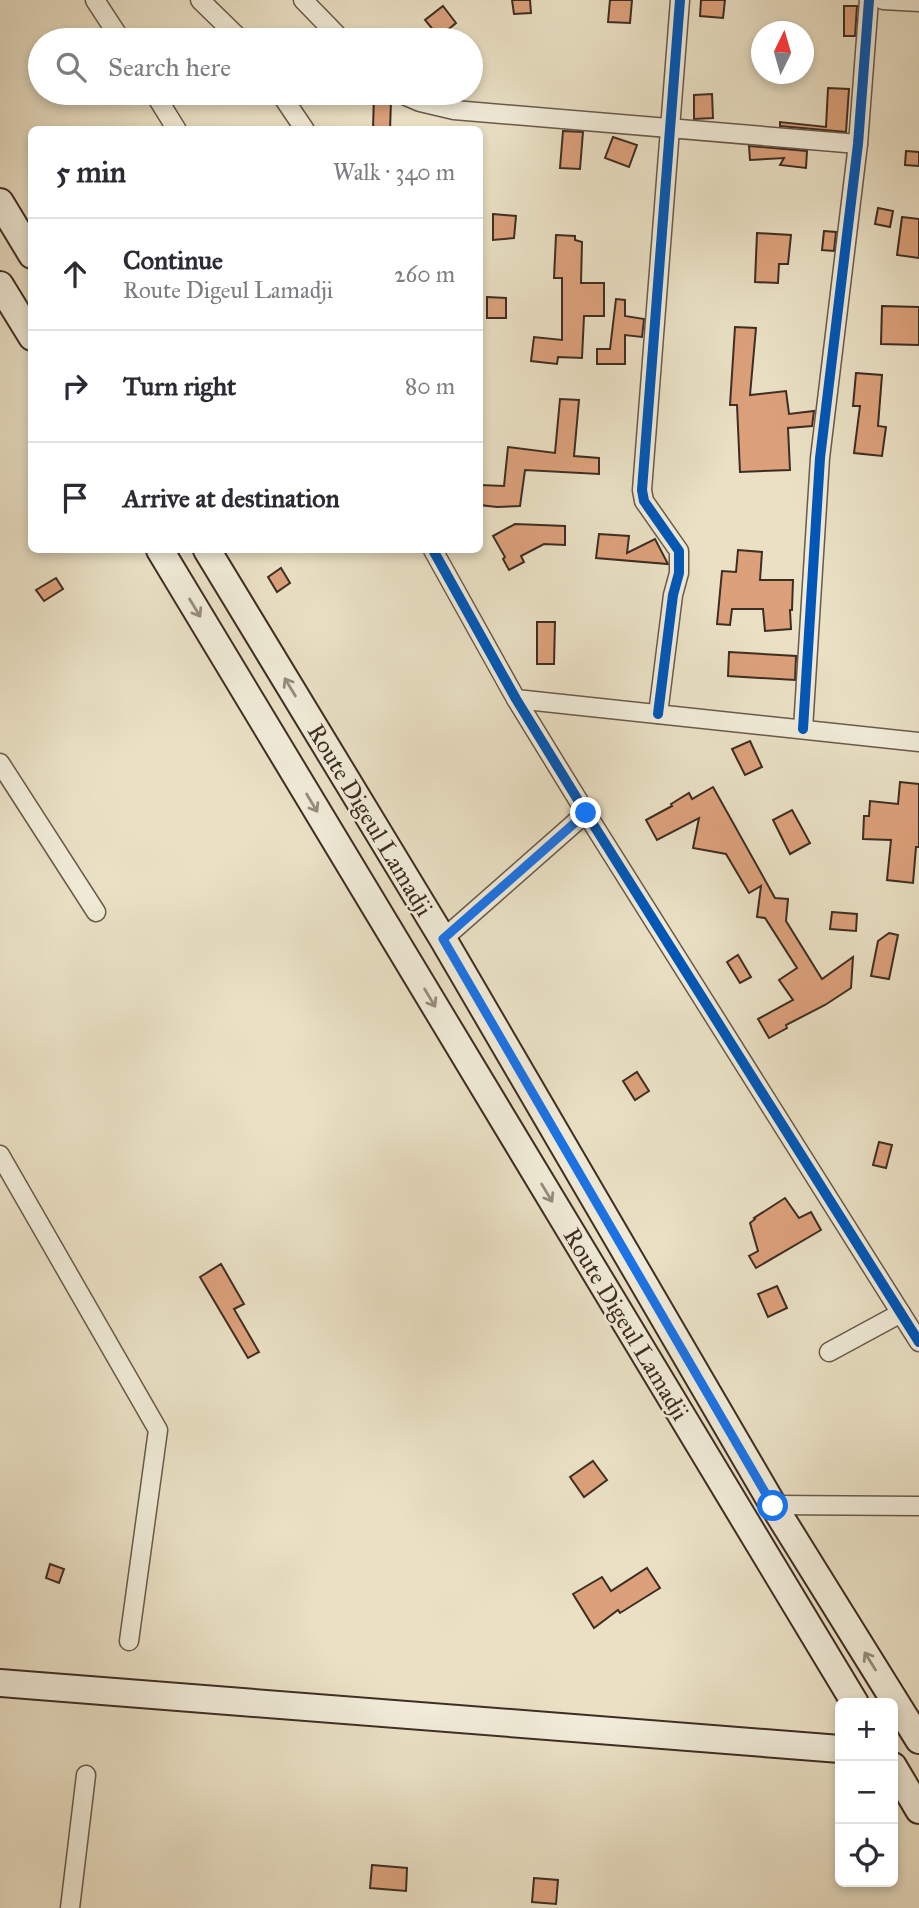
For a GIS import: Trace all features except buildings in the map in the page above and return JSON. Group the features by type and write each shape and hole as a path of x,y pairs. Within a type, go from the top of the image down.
{"main road":[{"path":"0,202 28,248"},
{"path":"0,285 28,330"},
{"name":"Route Digeul Lamadji","path":"162,553 852,1698"},
{"name":"Route Digeul Lamadji","path":"209,553 443,939 773,1506 919,1740"},
{"path":"0,1683 835,1749"},
{"path":"898,1754 919,1756"},
{"path":"898,1774 919,1810"}],"street":[{"path":"95,0 113,28"},
{"path":"200,0 229,28"},
{"path":"303,0 330,28"},
{"path":"658,714 673,595 679,573 679,551 644,501 642,490 680,0"},
{"path":"803,729 820,458 858,144 869,0"},
{"path":"883,0 919,2"},
{"path":"161,105 175,126"},
{"path":"288,105 302,126"},
{"path":"433,105 454,110 858,144"},
{"path":"435,553 516,698 586,813 919,1342"},
{"path":"516,698 919,742"},
{"path":"0,763 96,912"},
{"path":"443,939 586,813"},
{"path":"0,1155 158,1430 129,1641"},
{"path":"829,1352 901,1313"},
{"path":"773,1506 919,1506"},
{"path":"70,1908 86,1775"}],"cycle path":[{"path":"658,714 673,595 679,573 679,551 644,501 642,490 680,0"},
{"path":"803,729 820,458 858,144 869,0"},
{"path":"435,553 516,699 919,1342"}],"route":[{"path":"586,813 443,939 773,1506"}]}
